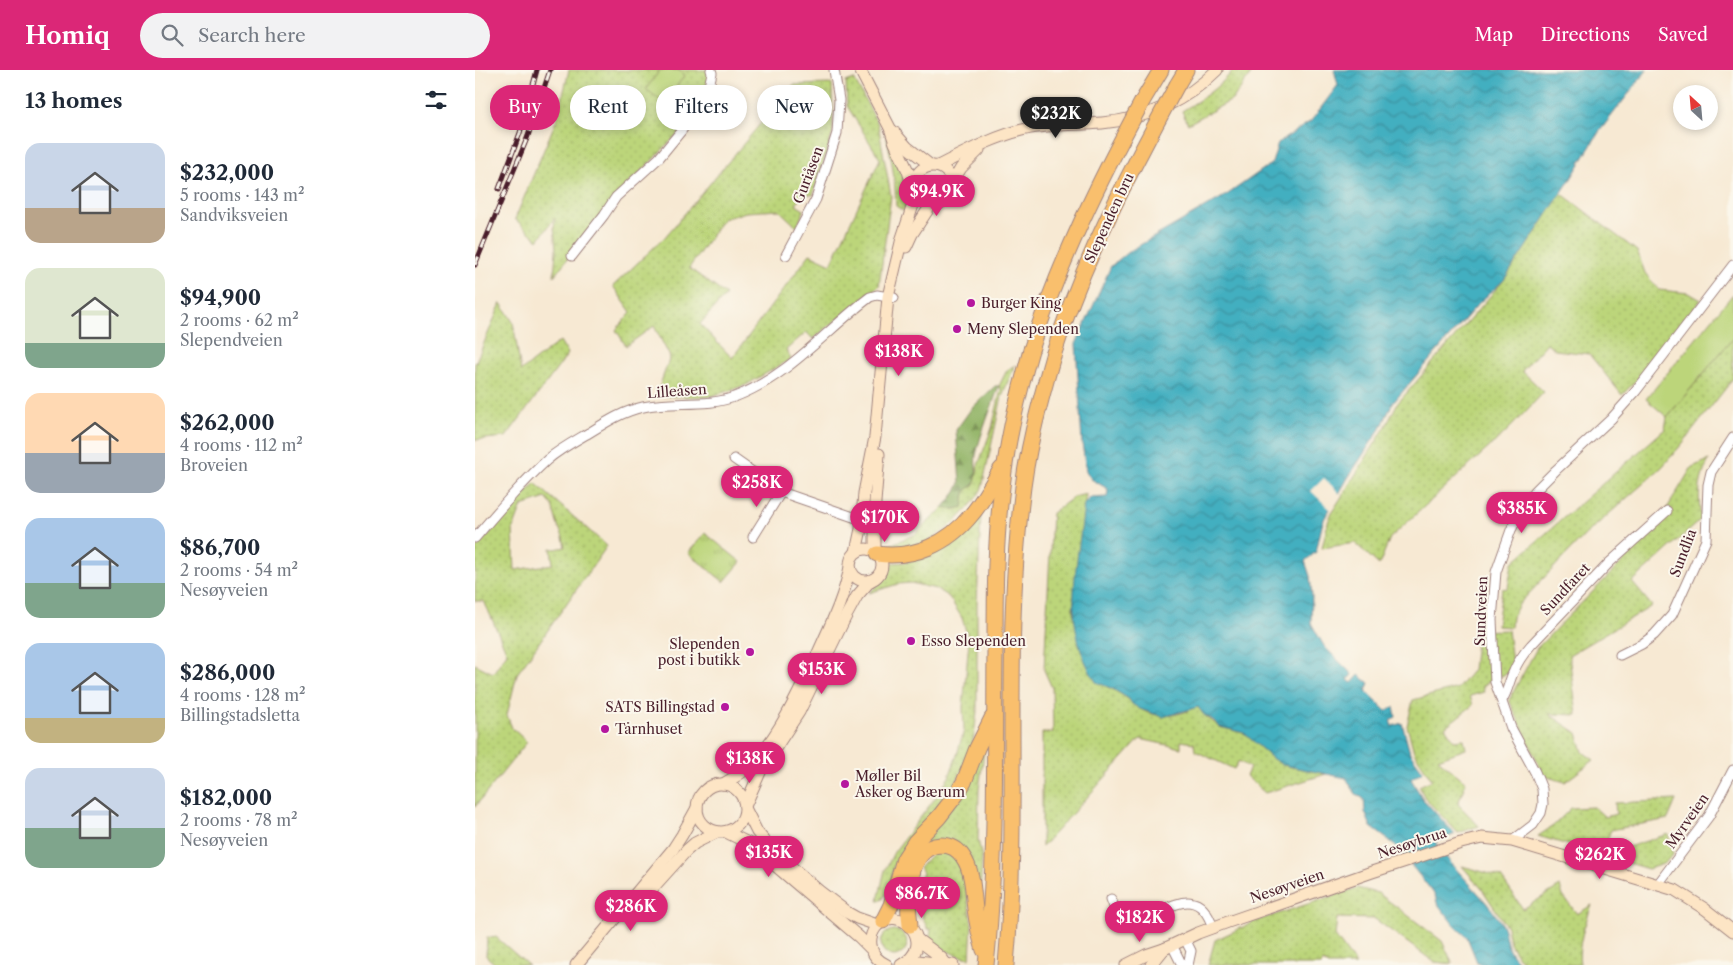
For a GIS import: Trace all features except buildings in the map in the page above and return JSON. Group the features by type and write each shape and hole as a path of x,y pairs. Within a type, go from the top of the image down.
{"highway":[{"name":"Slependen bru","path":"986,962 993,863 997,530 1005,464 1015,407 1031,350 1057,276 1073,239 1110,162 1161,70"},
{"name":"Slependen bru","path":"1006,965 1012,873 1014,633 1018,532 1029,448 1053,356 1074,295 1097,240 1132,169 1186,70"},
{"path":"876,553 897,555 915,553 928,548 951,534 962,526 973,513 1005,464"},
{"path":"880,923 891,905 904,859 915,842 939,817 960,789 994,713"},
{"path":"917,937 909,912 909,888 916,863 925,851 930,848 943,845 949,846 959,852 967,864 979,934 986,962"}],"main road":[{"path":"860,70 890,128 915,191 923,202 931,204 943,202 948,197 952,184 961,168 988,143"},
{"path":"723,784 742,773 754,762 791,707 845,590 851,562 856,552 862,520 864,493 873,454 878,418 891,298 900,246 915,191 914,178 917,173 922,168 934,166 1012,132 1104,123 1143,116 1179,100 1217,70"},
{"path":"890,128 907,147 934,166 947,172 952,184"},
{"path":"586,965 635,906 687,850 695,843 732,830 740,823 761,770 799,712 857,596 876,577 881,568 882,563 876,553 875,502 891,298 908,240 931,204"},
{"path":"856,552 863,549 876,553"},
{"path":"850,567 860,580 871,580"},
{"path":"883,964 859,937 750,844 722,832 711,831 703,824 697,814 697,808 699,798 707,789 717,784 723,784 730,786 741,794 757,832 774,852 848,913 857,918 880,923 898,919 949,964"},
{"path":"576,965 667,856 683,835 697,808"},
{"name":"Nesøybrua","path":"1372,872 1461,843 1487,838 1512,841 1658,884 1687,896 1733,931"},
{"name":"Nesøyveien","path":"1126,965 1213,928 1372,872"},
{"path":"871,950 870,941 872,933 880,923"},
{"path":"907,963 916,950 917,937"},
{"name":"Nesøyveien","path":"1151,965 1168,947"},
{"path":"907,963 949,964"}],"street":[{"path":"572,256 605,215 616,197 659,158 682,130 709,86 711,70"},
{"name":"Guriåsen","path":"786,255 816,199 837,133 839,100 834,70"},
{"name":"Sundveien","path":"1512,841 1533,824 1541,812 1543,804 1542,789 1511,728 1495,682 1492,620 1496,572 1511,530 1520,512 1535,491 1611,419 1636,391 1733,265"},
{"name":"Lilleåsen","path":"475,538 521,486 548,459 617,415 644,407 666,404 712,403 736,396 761,385 795,362 870,297 877,294 891,298"},
{"name":"Sundlia","path":"1620,655 1642,644 1654,635 1672,615 1706,540 1708,485 1711,472 1733,438"},
{"path":"733,459 781,492 862,520"},
{"path":"753,537 781,492"},
{"name":"Sundfaret","path":"1501,700 1507,693 1513,671 1520,658 1531,645 1609,563 1667,511"},
{"name":"Myrveien","path":"1658,884 1709,816 1733,770"},
{"path":"1111,899 1119,919 1125,921 1139,919 1172,906 1193,902 1203,908 1213,928"},
{"path":"1185,939 1191,952 1188,965"},
{"path":"1168,947 1182,965"}],"green space":[{"path":"569,70 711,70 712,73 706,85 656,85 656,130 682,130 616,197 554,276 556,250 555,218 538,240 515,219 552,130 560,130 560,108"},
{"path":"660,70 678,70 685,75 678,85 656,85 656,97 646,89"},
{"path":"1234,70 1255,70 1232,100 1188,124 1182,111 1210,92"},
{"path":"854,79 878,124 891,196 879,286 813,339 806,332 786,350 791,359 746,385 709,397 656,396 670,357 654,326 626,346 616,330 631,312 613,286 665,237 757,128 757,130 832,130 832,85 793,85 832,84 833,132 813,195 802,194 796,205 804,210 797,227 779,210 746,212 723,219 689,268 726,295 700,324 732,358 810,254 831,264 880,159 847,106 846,82"},
{"path":"883,125 897,157 903,177 906,199 905,212 896,206 892,165"},
{"path":"1561,193 1637,251 1645,273 1659,290 1689,293 1701,300 1664,351 1622,395 1589,354 1555,350 1547,343 1522,371 1544,392 1507,431 1390,538 1379,565 1355,543 1322,548 1332,512 1386,426 1397,404 1504,280"},
{"path":"1733,294 1733,338 1667,417 1646,399"},
{"path":"501,303 513,322 521,371 560,341 568,354 506,437 475,440 475,364"},
{"path":"1733,338 1733,379 1682,444 1662,467 1584,536 1520,603 1512,617 1511,627 1497,626 1502,589 1508,588 1512,563 1665,429 1667,417"},
{"path":"1015,365 1002,396 982,488 976,498 955,522 928,541 914,547 901,548 889,545 914,535 943,508 957,509 963,504 965,492 978,470 977,468 992,428 1001,389 999,386 1007,370"},
{"path":"995,386 999,386 983,429 976,455 976,473 973,486 966,492 963,507 943,508 956,492 960,483 956,430 971,409"},
{"path":"1709,460 1700,489 1701,519 1632,582 1652,606 1569,655 1577,715 1549,714 1577,733 1583,752 1594,760 1565,782 1544,776 1509,700 1537,648 1654,530 1692,467"},
{"path":"535,483 607,546 517,674 507,715 512,728 527,742 475,807 475,664 493,673 507,653 484,601 475,601 475,550","holes":["546,498 552,505 565,547 551,548 553,564 515,570 513,529 522,506"]},
{"path":"1086,494 1073,609 1082,652 1096,682 1116,691 1145,712 1152,714 1174,715 1198,707 1204,715 1220,727 1244,733 1273,759 1283,765 1326,774 1265,793 1246,776 1250,768 1239,761 1234,769 1195,751 1194,743 1181,741 1181,748 1140,739 1042,847 1042,733 1053,733 1052,688 1044,670 1052,513 1074,497"},
{"path":"981,514 977,603 977,711 970,754 951,792 908,842 895,862 888,891 882,900 878,900 885,870 894,852 939,793 949,777 957,755 964,730 963,707 969,641 962,618 949,597 936,589 911,583 898,584 869,593 883,580 889,563 907,562 931,553"},
{"path":"705,533 741,562 724,582 688,553"},
{"path":"1508,630 1513,671 1491,680 1483,686 1484,692 1470,696 1473,705 1445,727 1454,740 1464,739 1466,749 1438,759 1466,782 1458,804 1479,826 1458,833 1425,798 1419,786 1432,780 1414,752 1407,726 1413,700 1458,688 1473,670 1477,631"},
{"path":"983,748 979,789 978,840 982,857 980,900 968,854 918,849"},
{"path":"1676,800 1668,819 1611,830 1607,840 1625,848 1668,834 1673,855 1663,864 1648,869 1538,836 1553,826 1571,808 1594,807 1605,817 1616,814 1615,803"},
{"path":"942,851 953,855 962,866 972,924 970,958 947,951 938,945 930,936 931,929 928,929 919,908 918,895 923,872 919,868 932,854"},
{"path":"1462,866 1501,877 1523,909 1560,886 1563,896 1577,914 1592,905 1581,942 1580,965 1528,965 1518,957 1510,944 1507,927 1482,889"},
{"path":"1357,888 1378,893 1442,941 1453,964 1434,962 1375,919 1337,918 1335,936 1356,965 1328,965 1323,962 1321,965 1208,965 1215,940 1256,921"},
{"path":"894,930 903,934 907,943 903,952 894,956 885,952 881,943 885,934"},
{"path":"496,937 528,965 496,965 486,956 487,938"}],"water":[{"path":"1334,70 1647,70 1599,132 1572,177 1504,280 1478,304 1392,404 1383,424 1323,521 1316,552 1305,561 1310,576 1312,596 1311,623 1324,646 1352,674 1348,680 1352,683 1359,675 1369,683 1366,691 1386,711 1394,707 1396,717 1390,720 1392,726 1402,723 1410,753 1423,771 1411,779 1423,799 1455,834 1435,842 1442,853 1493,910 1503,927 1509,949 1523,965 1481,965 1477,962 1467,937 1454,925 1437,903 1435,895 1394,844 1371,827 1365,812 1364,799 1356,794 1346,778 1283,765 1273,759 1244,733 1220,727 1204,715 1198,707 1163,717 1140,709 1113,689 1096,682 1085,660 1078,638 1074,617 1074,595 1084,504 1090,498 1107,497 1108,489 1091,479 1086,471 1082,443 1076,344 1111,266 1128,252 1228,194 1272,163 1278,143 1311,121 1338,85"}],"pier":[{"path":"1324,478 1341,495 1332,511 1311,491"}],"railway":[{"path":"499,189 520,133 537,70"},
{"path":"475,265 528,136 550,70"}],"place":[{"name":"Burger King","path":"971,303"},
{"name":"Meny Slependen","path":"957,329"},
{"name":"Esso Slependen","path":"911,641"},
{"name":"Slependen post i butikk","path":"750,652"},
{"name":"SATS Billingstad","path":"725,707"},
{"name":"Tårnhuset","path":"605,729"},
{"name":"Møller Bil Asker og Bærum","path":"845,784"}]}
